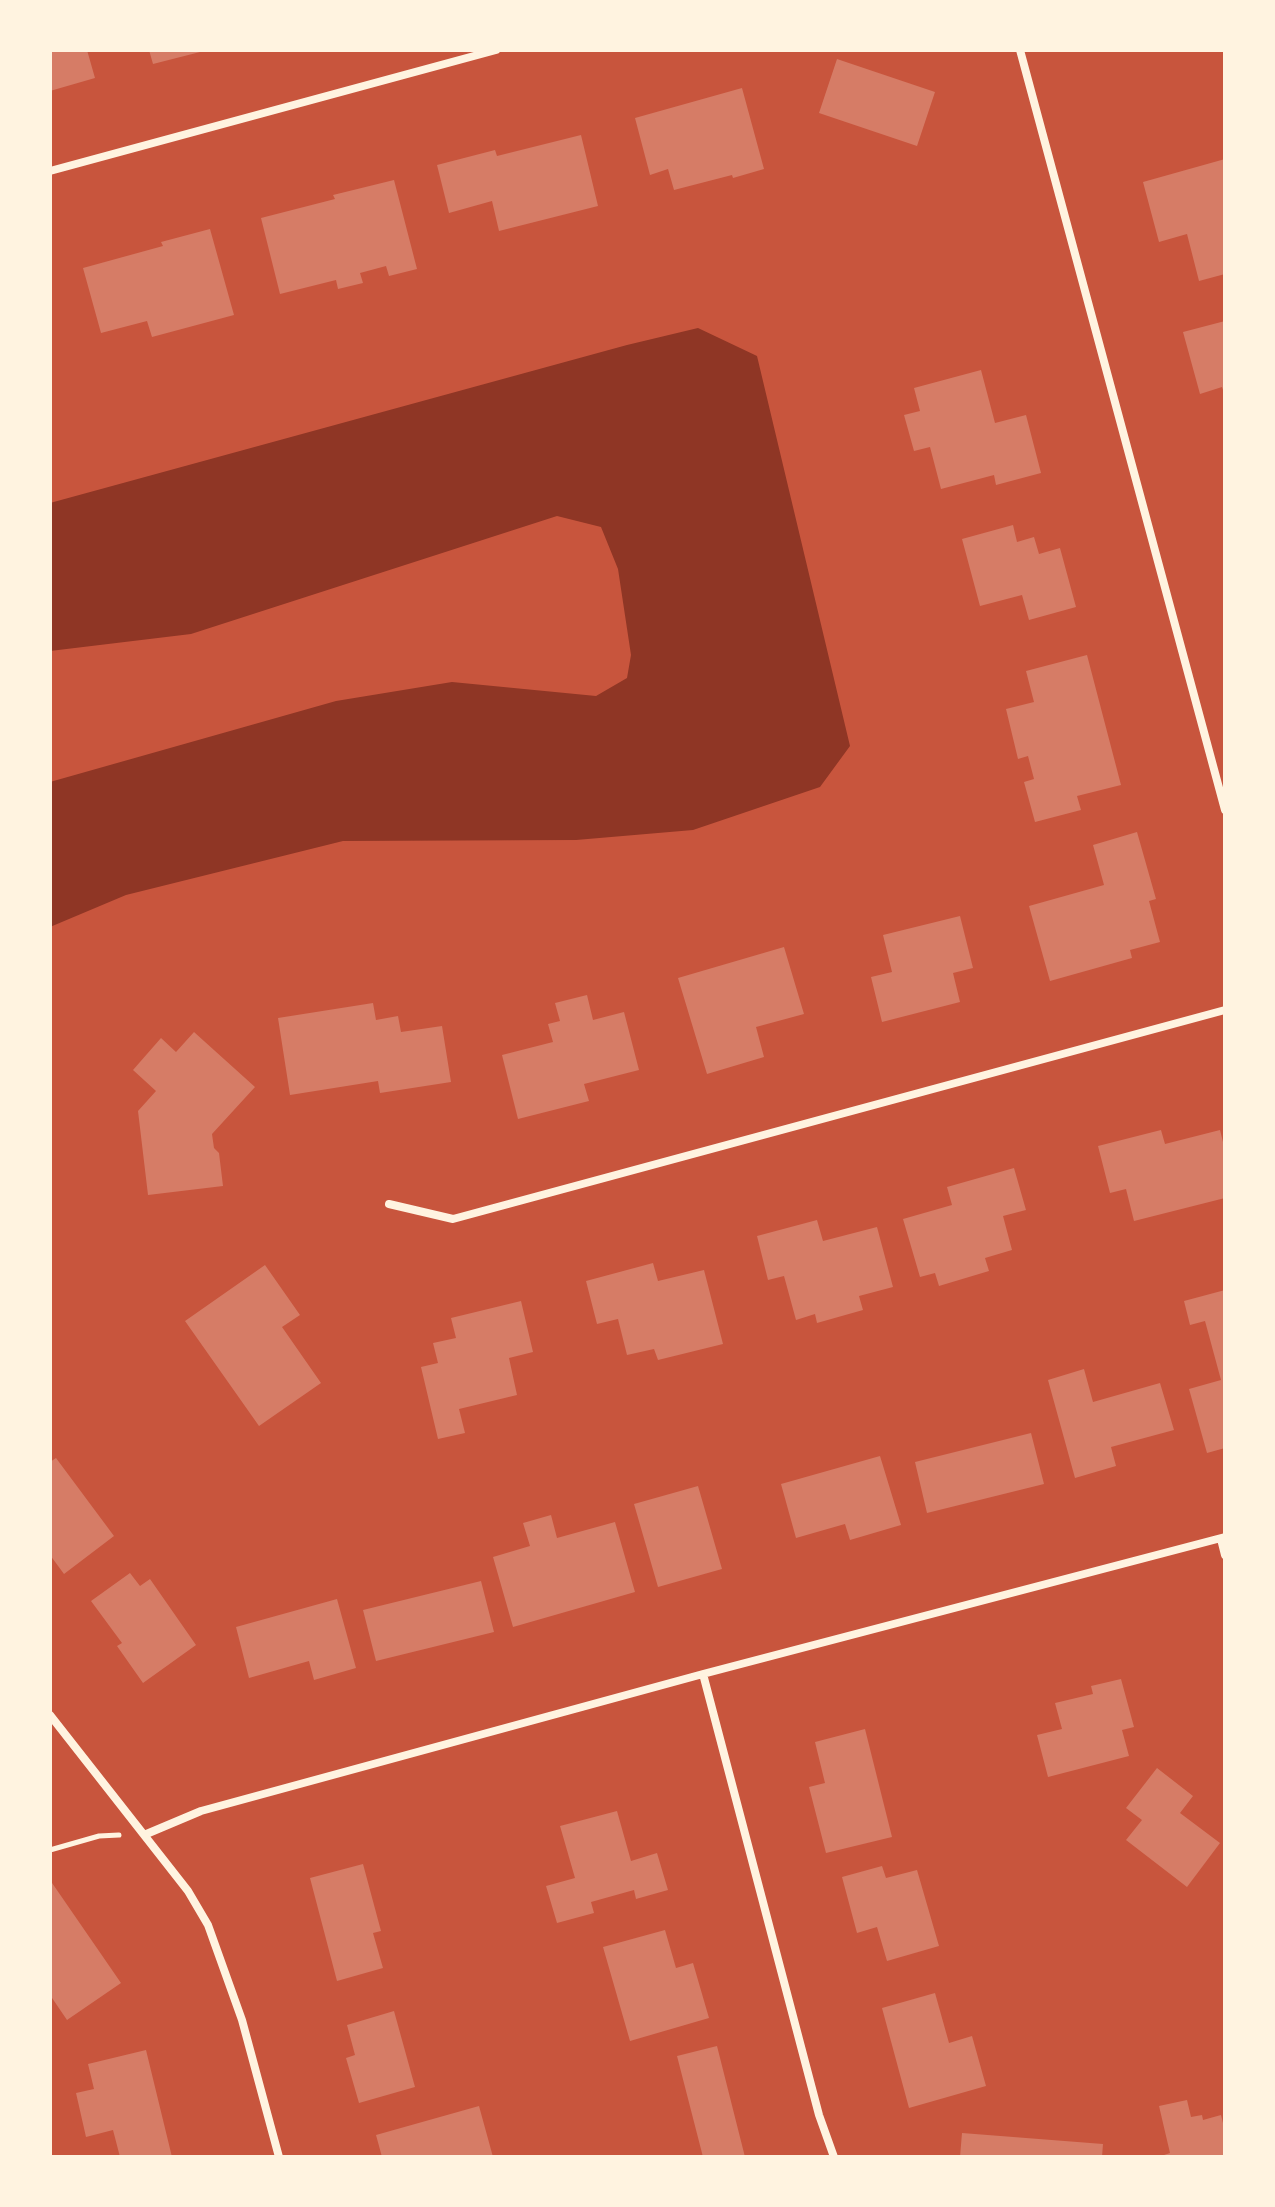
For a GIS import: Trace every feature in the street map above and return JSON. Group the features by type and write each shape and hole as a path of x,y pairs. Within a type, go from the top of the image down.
{"street":[{"path":"50,171 496,50"},
{"path":"1020,50 1225,810"},
{"path":"389,1204 453,1219 1225,1010"},
{"path":"144,1835 201,1811 703,1674 1223,1538 1225,1555"},
{"path":"703,1674 819,2115 834,2157"},
{"path":"50,1715 188,1891 208,1925 242,2020 279,2157"}],"path":[{"path":"50,1850 99,1836 144,1835"}],"shaded area":[{"path":"698,328 757,356 850,746 820,787 693,830 576,840 343,841 126,895 50,927 50,782 336,701 452,682 596,696 627,678 631,655 618,569 601,527 557,516 191,634 50,651 50,503"}],"building":[{"path":"50,50 87,50 95,78 50,91"},
{"path":"149,50 204,50 204,51 153,64"},
{"path":"837,59 935,92 917,146 819,113"},
{"path":"742,88 764,169 674,190 668,169 650,175 635,118"},
{"path":"581,135 598,206 499,231 492,201 449,213 437,165 495,150 497,156"},
{"path":"1225,159 1225,274 1199,281 1187,234 1159,242 1143,182"},
{"path":"394,180 417,269 389,276 386,266 360,273 363,283 338,289 336,280 280,294 261,218"},
{"path":"210,229 234,315 152,337 147,321 101,333 83,268 163,246 161,242"},
{"path":"1225,321 1225,396 1222,387 1200,394 1183,332"},
{"path":"981,370 995,423 1026,415 1041,473 996,485 994,475 941,489 930,447 914,451 904,415 920,411 914,388"},
{"path":"1013,525 1017,542 1034,537 1039,554 1060,548 1076,607 1029,620 1022,595 980,606 962,539"},
{"path":"1087,655 1121,785 1077,796 1081,810 1035,822 1024,782 1034,779 1028,756 1018,759 1006,709 1034,702 1026,671"},
{"path":"1137,832 1156,899 1149,901 1160,942 1130,950 1132,958 1050,981 1029,906 1104,885 1093,845"},
{"path":"960,916 973,968 953,973 960,1002 882,1022 871,977 892,972 883,935"},
{"path":"784,947 804,1014 756,1027 764,1057 707,1074 678,978"},
{"path":"587,995 593,1020 624,1012 639,1070 584,1084 589,1101 518,1119 502,1055 553,1042 548,1024 560,1021 555,1003"},
{"path":"373,1003 376,1020 398,1016 401,1032 442,1026 451,1082 380,1093 378,1081 290,1095 278,1018"},
{"path":"194,1032 255,1087 212,1134 214,1148 219,1153 223,1186 148,1195 138,1111 156,1091 133,1070 161,1038 176,1052"},
{"path":"1161,1130 1165,1144 1220,1130 1225,1150 1225,1198 1134,1221 1126,1189 1110,1193 1098,1146"},
{"path":"1014,1168 1026,1210 1003,1216 1012,1250 985,1258 989,1271 939,1286 935,1273 920,1277 903,1219 952,1205 947,1187"},
{"path":"817,1220 823,1241 877,1227 893,1287 859,1296 863,1310 817,1323 815,1314 796,1320 784,1276 768,1280 757,1236"},
{"path":"653,1263 658,1281 704,1270 723,1344 658,1360 654,1349 627,1355 618,1319 597,1324 586,1281"},
{"path":"265,1265 300,1315 282,1327 321,1383 259,1426 185,1321"},
{"path":"1225,1290 1225,1448 1207,1453 1189,1389 1221,1380 1205,1321 1190,1325 1184,1301"},
{"path":"521,1301 533,1352 509,1358 517,1395 459,1409 465,1433 438,1439 421,1367 438,1363 433,1343 456,1338 451,1318"},
{"path":"1084,1369 1093,1402 1160,1383 1174,1430 1111,1447 1116,1466 1075,1478 1048,1380"},
{"path":"1031,1433 1044,1484 927,1513 915,1462"},
{"path":"880,1456 901,1525 850,1540 845,1524 796,1538 781,1484"},
{"path":"56,1458 114,1536 64,1574 50,1555 50,1462"},
{"path":"698,1486 722,1569 658,1587 634,1504"},
{"path":"551,1515 557,1538 615,1522 635,1592 513,1627 493,1557 530,1546 523,1523"},
{"path":"130,1573 140,1586 150,1579 196,1645 143,1683 117,1646 122,1643 91,1601"},
{"path":"481,1581 494,1632 376,1661 363,1610"},
{"path":"337,1599 356,1668 314,1680 309,1661 249,1678 236,1627"},
{"path":"1121,1679 1134,1727 1122,1730 1129,1756 1048,1777 1037,1735 1062,1729 1055,1703 1093,1694 1091,1686"},
{"path":"865,1729 892,1837 826,1853 809,1787 825,1783 815,1742"},
{"path":"1157,1768 1193,1796 1180,1813 1220,1843 1187,1887 1126,1840 1142,1820 1126,1808"},
{"path":"617,1811 631,1861 657,1853 668,1890 636,1899 634,1890 591,1902 594,1913 557,1923 546,1886 575,1878 560,1826"},
{"path":"363,1864 381,1931 373,1933 383,1968 337,1981 310,1878"},
{"path":"882,1866 886,1878 917,1870 939,1946 887,1961 877,1927 857,1933 842,1877"},
{"path":"50,1880 121,1983 67,2020 50,1995"},
{"path":"665,1930 676,1968 693,1963 709,2018 630,2041 603,1947"},
{"path":"935,1993 949,2043 972,2036 986,2086 909,2108 882,2008"},
{"path":"394,2011 415,2087 359,2103 346,2058 355,2055 347,2025"},
{"path":"717,2046 745,2157 703,2157 677,2056"},
{"path":"146,2050 172,2157 120,2157 113,2130 86,2137 76,2093 94,2089 88,2064"},
{"path":"1187,2100 1191,2117 1202,2115 1203,2120 1221,2115 1225,2131 1225,2157 1158,2157 1170,2153 1159,2106"},
{"path":"479,2106 493,2157 382,2157 376,2135"},
{"path":"962,2133 1103,2144 1102,2157 960,2157"}]}
